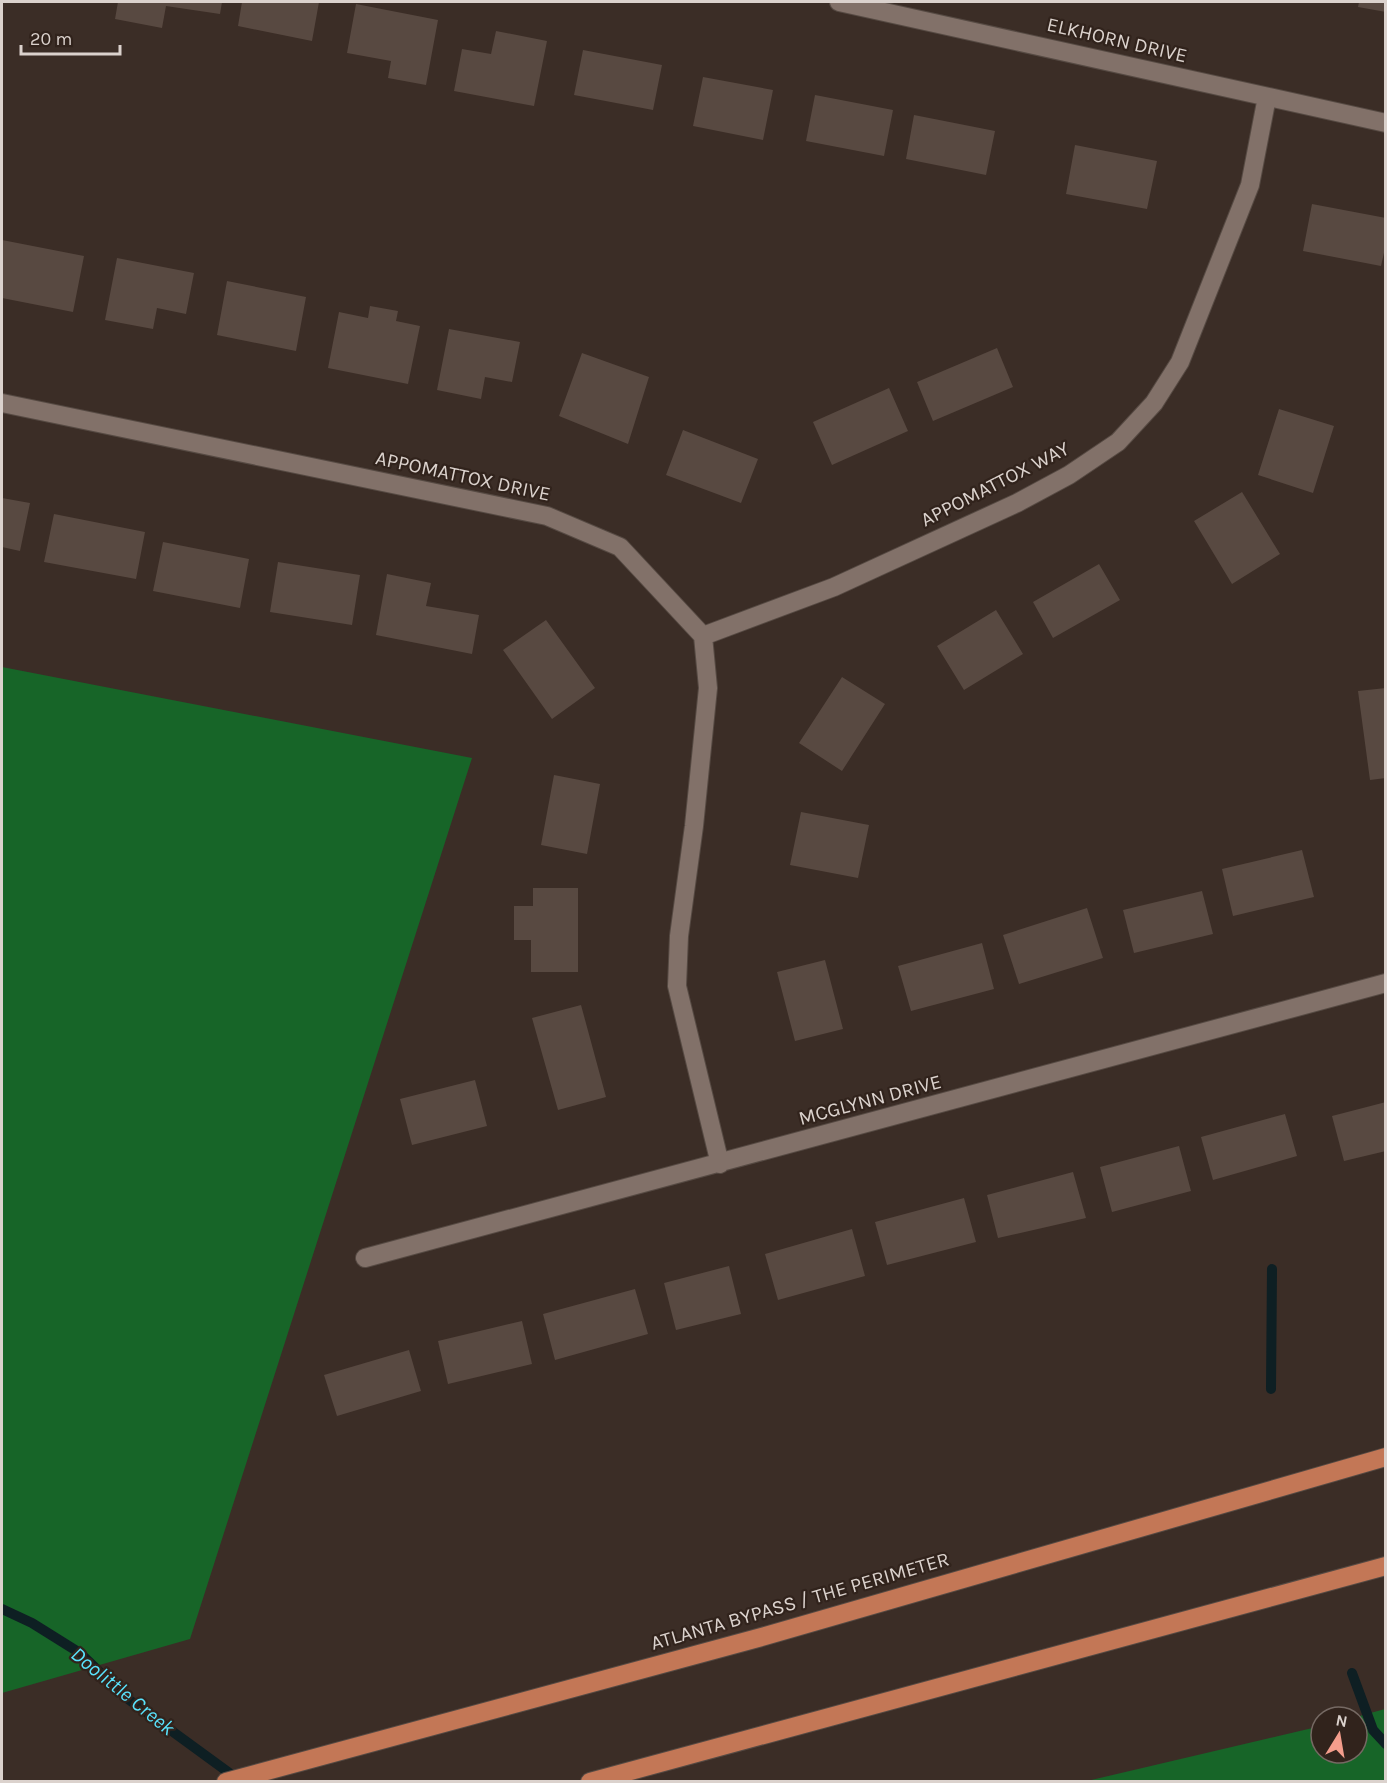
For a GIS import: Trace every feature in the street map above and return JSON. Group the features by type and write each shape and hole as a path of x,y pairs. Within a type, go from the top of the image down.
{"highway":[{"name":"ATLANTA BYPASS / THE PERIMETER","path":"226,1782 758,1638 1386,1457"},
{"path":"590,1782 1386,1566"}],"street":[{"name":"ELKHORN DRIVE","path":"839,2 1386,123"},
{"name":"APPOMATTOX WAY","path":"703,636 834,587 1017,502 1069,476 1118,442 1154,403 1180,362 1250,185 1267,97"},
{"name":"APPOMATTOX DRIVE","path":"2,403 547,516 620,547 703,636"},
{"path":"703,636 708,688 694,826 679,936 677,986 720,1164"},
{"name":"MCGLYNN DRIVE","path":"365,1258 1386,983"}],"green space":[{"path":"2,667 472,758 190,1639 2,1693"},
{"path":"1385,1709 1385,1781 1087,1781 1309,1729 1309,1765 1369,1765 1369,1713"}],"building":[{"path":"118,2 222,2 220,14 166,6 162,28 115,19"},
{"path":"242,2 319,2 312,41 238,26"},
{"path":"1359,2 1386,2 1386,12 1358,7"},
{"path":"356,4 438,20 426,85 388,78 391,61 347,53"},
{"path":"496,31 547,41 534,106 454,91 462,49 491,54"},
{"path":"583,50 662,65 653,110 574,95"},
{"path":"703,77 773,90 763,140 693,126"},
{"path":"815,95 893,110 884,156 806,141"},
{"path":"914,115 995,131 986,175 906,159"},
{"path":"1075,145 1157,161 1147,209 1066,194"},
{"path":"1312,204 1386,218 1386,244 1381,266 1303,251"},
{"path":"2,240 84,256 73,312 2,298"},
{"path":"117,258 194,273 186,314 157,308 153,329 105,320"},
{"path":"227,281 306,297 296,351 217,335"},
{"path":"370,306 398,311 396,321 420,326 408,384 328,368 339,312 368,318"},
{"path":"449,329 520,342 512,382 485,377 481,399 437,390"},
{"path":"997,348 1013,387 933,421 917,382"},
{"path":"582,353 649,377 628,444 559,416"},
{"path":"889,388 908,431 832,465 813,422"},
{"path":"1279,409 1334,426 1313,493 1258,475"},
{"path":"683,430 758,459 741,503 666,475"},
{"path":"1242,492 1280,554 1232,584 1194,521"},
{"path":"2,498 30,503 20,551 2,547"},
{"path":"54,514 145,532 136,579 44,562"},
{"path":"163,542 249,559 240,608 153,591"},
{"path":"278,562 360,575 352,625 270,612"},
{"path":"1099,564 1120,600 1053,638 1033,602"},
{"path":"387,574 431,583 426,606 479,615 472,654 376,635"},
{"path":"996,610 1023,654 964,690 937,646"},
{"path":"546,620 595,688 552,719 503,650"},
{"path":"842,677 885,704 842,771 799,743"},
{"path":"1386,688 1386,778 1370,780 1358,691"},
{"path":"554,775 600,784 587,854 541,845"},
{"path":"801,812 869,825 858,878 790,865"},
{"path":"1302,850 1314,897 1233,916 1222,869"},
{"path":"533,888 578,888 578,972 531,972 531,940 514,940 514,906 533,906"},
{"path":"1202,891 1213,934 1134,953 1123,910"},
{"path":"1087,908 1103,958 1019,984 1003,935"},
{"path":"982,943 994,989 911,1011 898,966"},
{"path":"825,960 843,1029 795,1041 777,972"},
{"path":"581,1005 606,1097 558,1110 532,1018"},
{"path":"475,1080 487,1126 412,1145 400,1099"},
{"path":"1386,1102 1386,1151 1344,1161 1332,1116"},
{"path":"1285,1114 1297,1156 1213,1180 1201,1137"},
{"path":"1179,1146 1191,1191 1112,1212 1100,1167"},
{"path":"1073,1172 1086,1218 998,1238 987,1195"},
{"path":"964,1198 976,1242 887,1265 875,1222"},
{"path":"852,1229 865,1276 778,1300 765,1254"},
{"path":"729,1266 741,1314 676,1330 664,1283"},
{"path":"635,1289 648,1334 555,1360 543,1314"},
{"path":"522,1321 532,1364 448,1384 438,1341"},
{"path":"409,1350 421,1391 337,1416 324,1375"}],"waterway":[{"path":"1271,1389 1272,1269"},
{"name":"Doolittle Creek","path":"2,1609 32,1623 80,1653 128,1699 239,1780"},
{"path":"1352,1673 1373,1730 1386,1744"}]}
